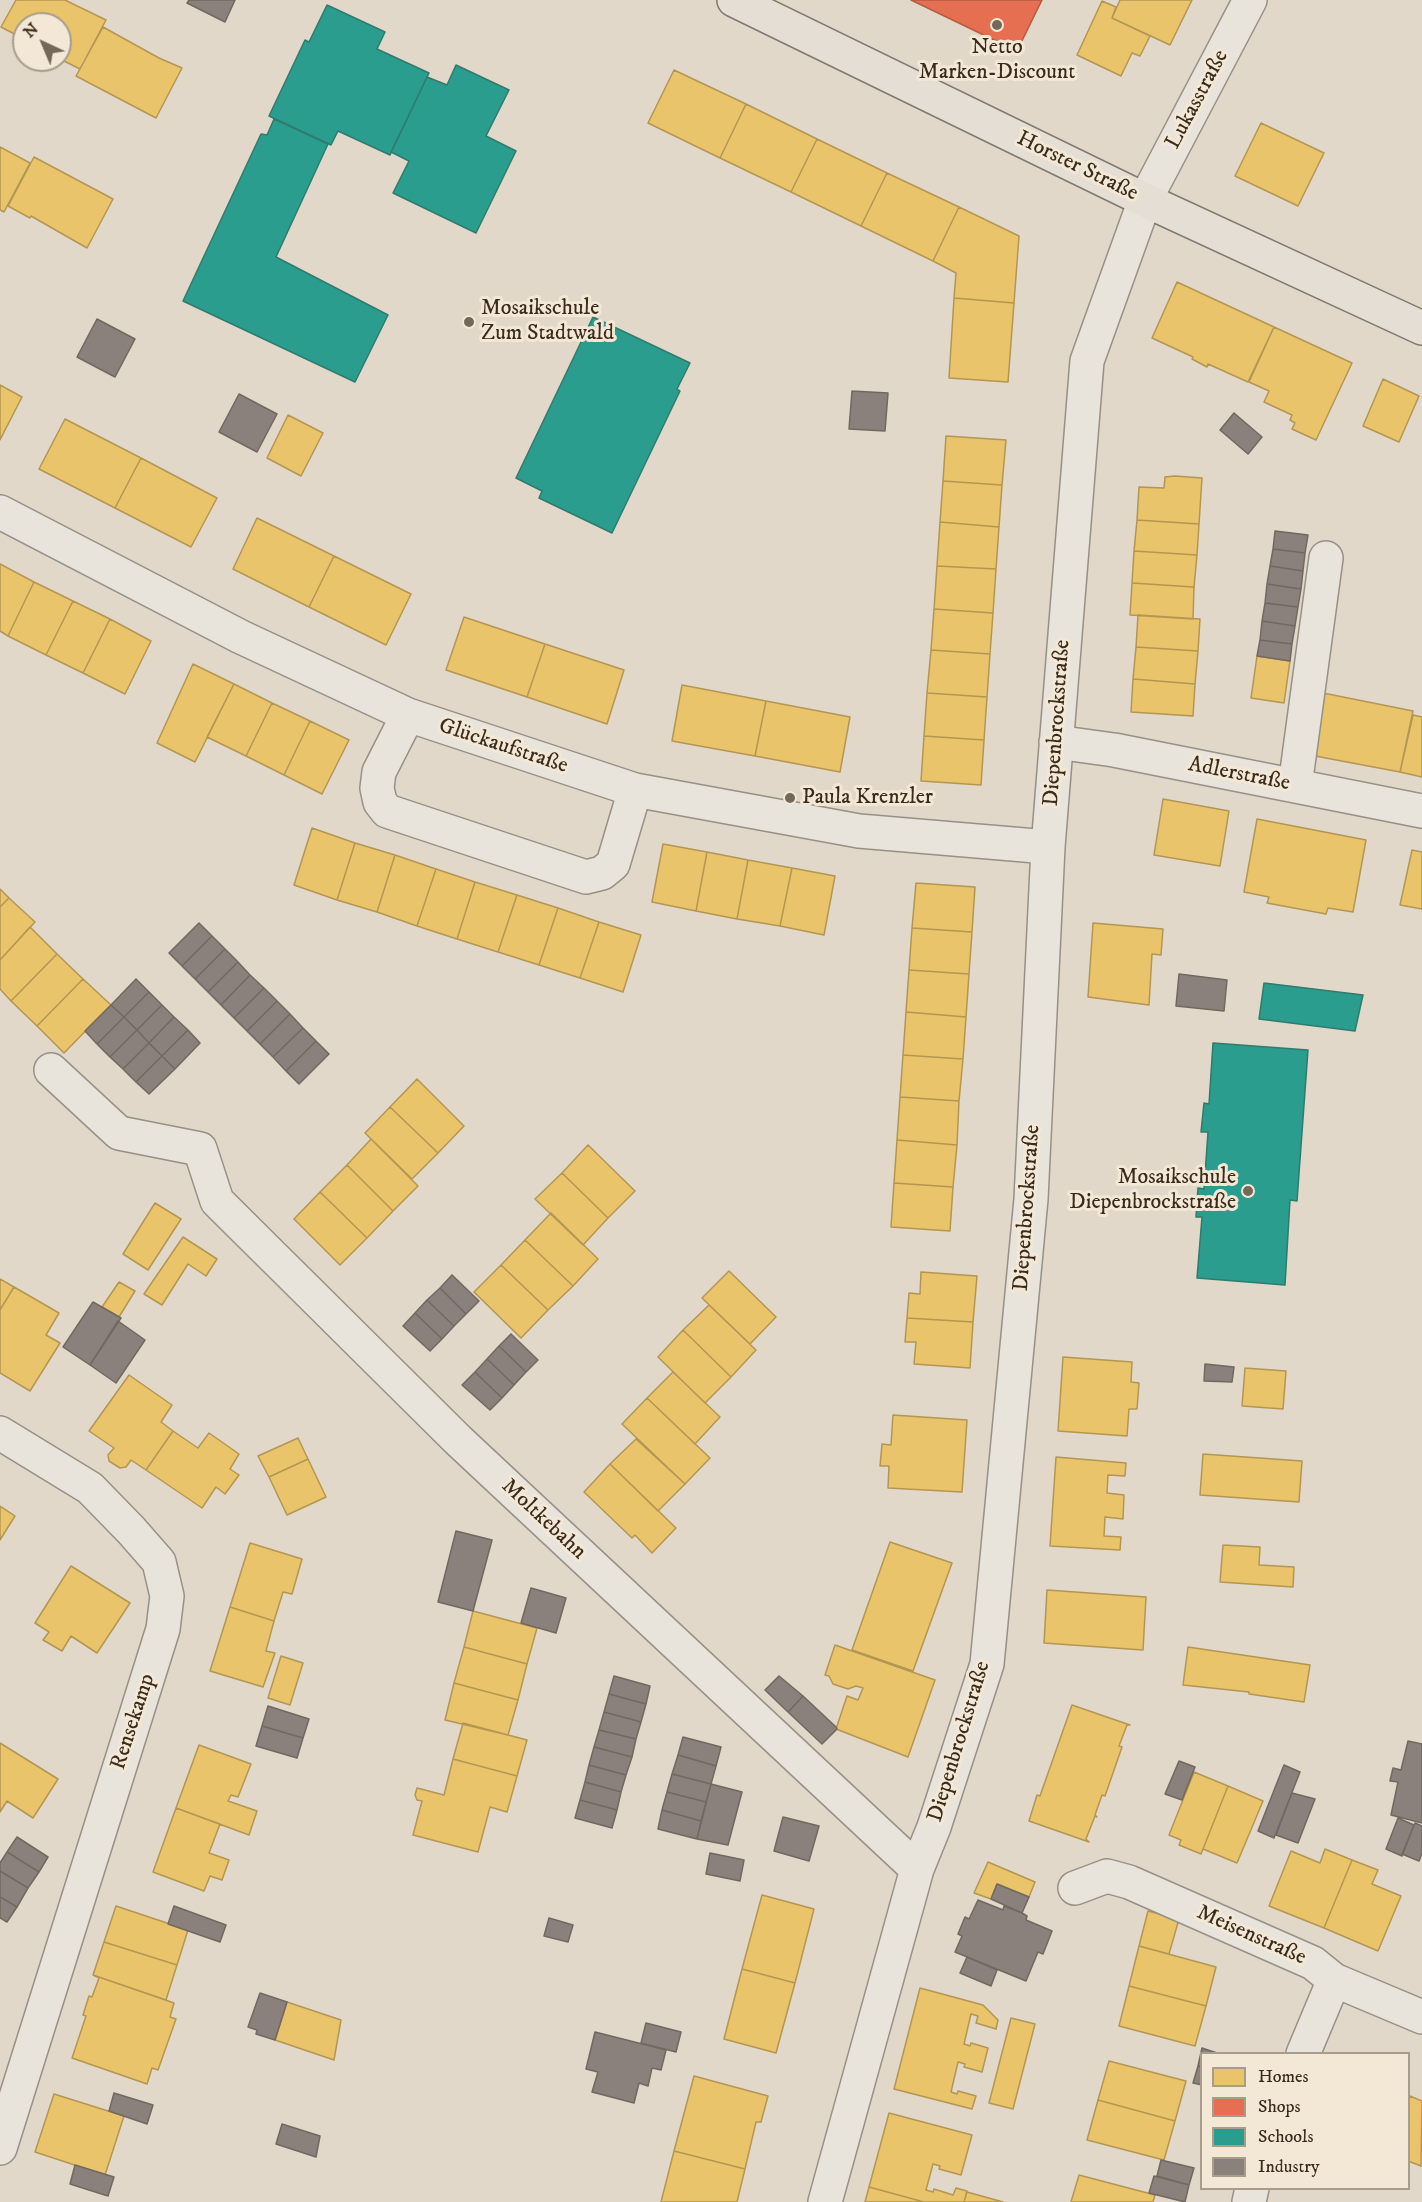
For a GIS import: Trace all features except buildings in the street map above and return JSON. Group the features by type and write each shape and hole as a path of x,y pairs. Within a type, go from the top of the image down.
{"main road":[{"name":"Horster Straße","path":"734,0 1145,200 1422,327"}],"street":[{"name":"Lukasstraße","path":"1145,200 1250,0"},
{"name":"Diepenbrockstraße","path":"825,2202 917,1869 934,1827 987,1664 1031,1199 1048,847 1087,361 1145,200"},
{"name":"Glückaufstraße","path":"0,512 242,637 408,715 635,790 859,831 1048,847"},
{"path":"1295,786 1326,558"},
{"path":"408,715 379,772 377,788 380,802 387,811 586,877 602,873 613,864 635,790"},
{"name":"Adlerstraße","path":"1056,742 1114,750 1422,811"},
{"name":"Moltkebahn","path":"51,1070 119,1133 200,1149 217,1201 458,1440 917,1869"},
{"name":"Rensekamp","path":"0,1433 90,1488 159,1562 166,1596 163,1629 11,2072 0,2148"},
{"name":"Meisenstraße","path":"1075,1888 1107,1876 1129,1882 1312,1963 1334,1980 1422,2017"},
{"path":"1304,2052 1334,1980"}],"place":[{"name":"Netto Marken-Discount","path":"997,25"},
{"name":"Mosaikschule Zum Stadtwald","path":"469,322"},
{"name":"Paula Krenzler","path":"790,798"},
{"name":"Mosaikschule Diepenbrockstraße","path":"1248,1191"}]}
